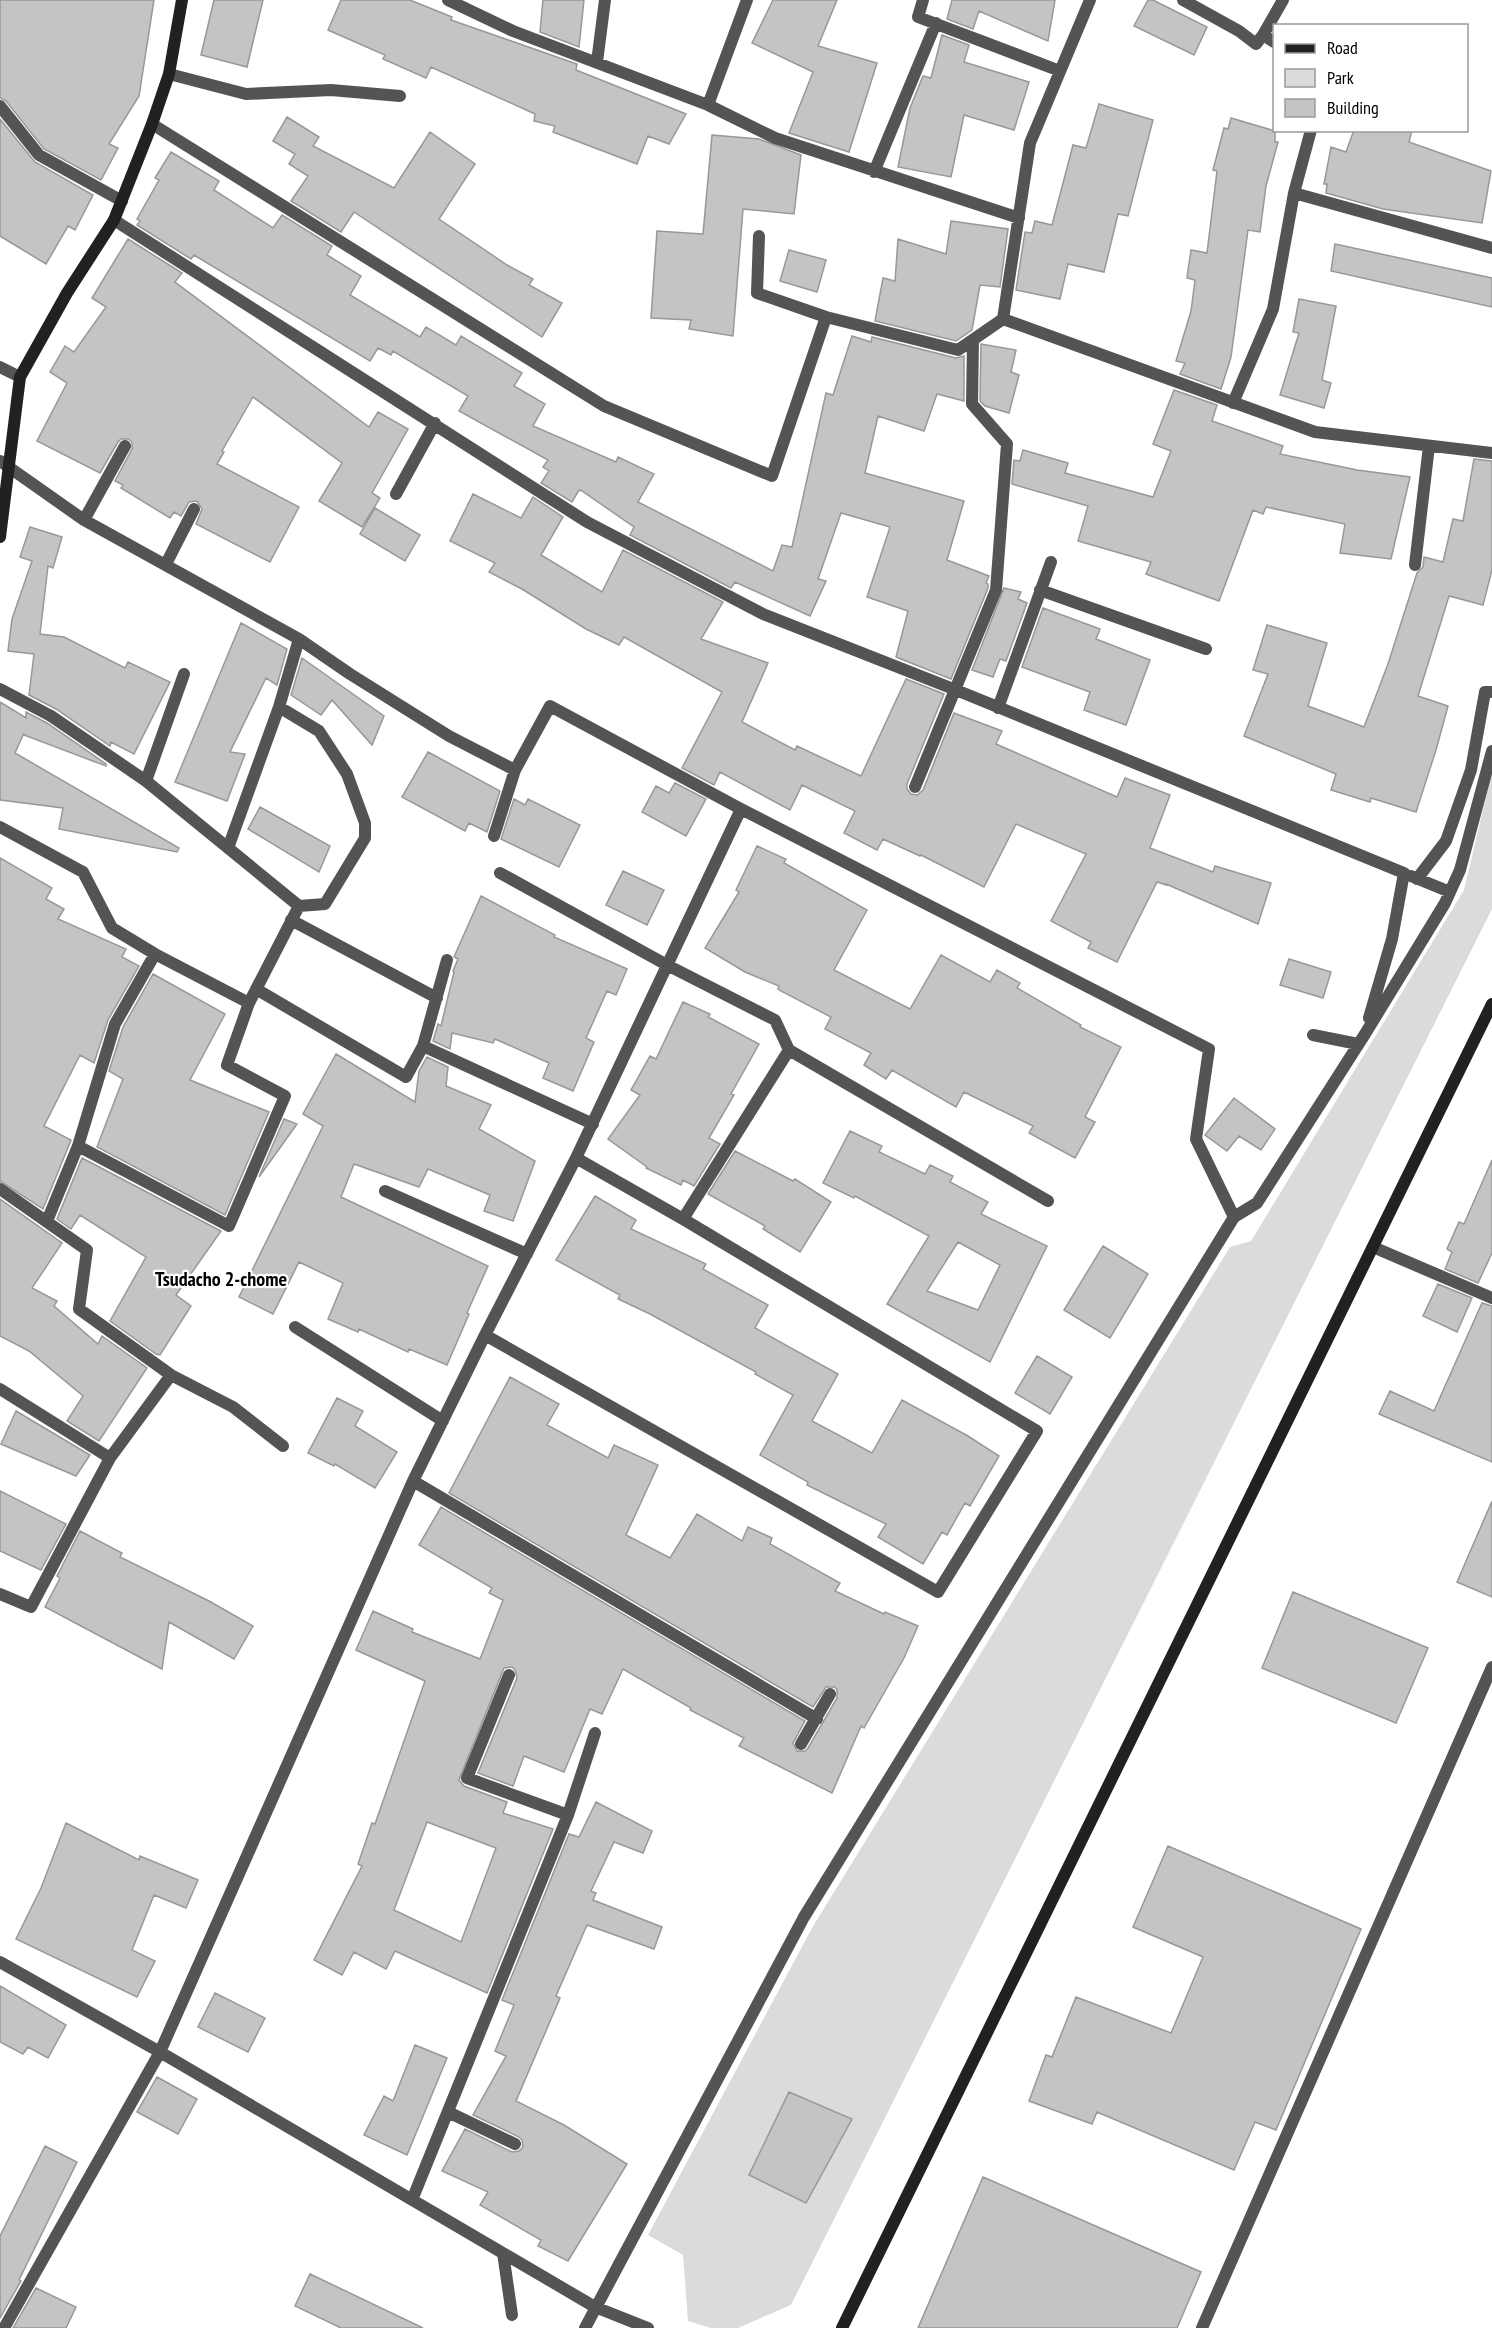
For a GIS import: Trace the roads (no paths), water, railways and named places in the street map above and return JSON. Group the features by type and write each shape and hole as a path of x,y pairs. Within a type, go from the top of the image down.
{"street":[{"path":"0,537 4,463 20,377 67,293 114,220 169,74 182,0"},
{"path":"448,0 513,31 708,105 775,138 1019,218"},
{"path":"597,62 605,0"},
{"path":"708,105 747,0"},
{"path":"923,0 918,16 1060,71"},
{"path":"759,236 757,293 826,317 958,350 1003,319 1030,143 1089,0"},
{"path":"1183,0 1239,31 1256,44 1269,39"},
{"path":"1274,24 1283,0"},
{"path":"874,172 936,23"},
{"path":"169,74 246,93 331,90 400,96"},
{"path":"0,106 39,155 122,201"},
{"path":"152,124 604,406 772,476 826,317"},
{"path":"1233,403 1273,309 1294,193 1310,132"},
{"path":"1294,193 1492,248"},
{"path":"114,220 587,522 763,614 956,690 1450,892"},
{"path":"1003,319 1316,432 1492,453"},
{"path":"915,787 996,591 1007,444 972,404 973,340"},
{"path":"0,367 20,377"},
{"path":"396,494 435,423"},
{"path":"84,520 125,446"},
{"path":"1415,565 1429,446"},
{"path":"4,463 84,520 299,639 448,736 515,770"},
{"path":"166,564 194,509"},
{"path":"998,708 1051,562"},
{"path":"1040,590 1206,649"},
{"path":"228,848 279,707 299,639"},
{"path":"146,782 184,674"},
{"path":"0,689 51,716 146,782 299,906 325,904 365,838 365,823 347,774 319,731 279,707"},
{"path":"1417,879 1446,841 1471,770 1485,692 1492,692"},
{"path":"494,837 515,770 550,706 741,809 1209,1049 1196,1138 1234,1217"},
{"path":"585,2328 804,1917 1234,1217 1257,1203 1362,1039 1450,892 1460,870 1492,751"},
{"path":"1471,770 1486,777"},
{"path":"4,2328 160,2052 413,1481 593,1124 741,809"},
{"path":"0,827 83,872 112,928 155,954 249,1003"},
{"path":"500,873 667,965 775,1020 789,1050 1048,1202"},
{"path":"1362,1039 1392,939 1404,873"},
{"path":"78,1146 229,1226 285,1096 226,1065 249,1003 299,906"},
{"path":"291,920 437,998"},
{"path":"47,1221 78,1146 115,1024 155,954"},
{"path":"256,988 406,1077 423,1046 447,960"},
{"path":"842,2328 1492,1004"},
{"path":"1313,1035 1362,1039"},
{"path":"423,1046 593,1124"},
{"path":"683,1219 789,1050"},
{"path":"485,1335 938,1592 1037,1431 683,1219 576,1158"},
{"path":"0,1189 87,1250 79,1309 171,1375 233,1407 283,1446"},
{"path":"385,1191 527,1254"},
{"path":"1373,1247 1492,1298"},
{"path":"295,1327 443,1421"},
{"path":"0,1594 31,1607 110,1458 171,1375"},
{"path":"0,1389 110,1458"},
{"path":"413,1481 817,1719"},
{"path":"1202,2328 1492,1667"},
{"path":"509,1675 467,1778 568,1815"},
{"path":"801,1744 831,1694"},
{"path":"412,2200 568,1815 595,1733"},
{"path":"0,1962 160,2052 595,2307 648,2328"},
{"path":"448,2112 515,2144"},
{"path":"502,2253 512,2315"}],"district":[{"name":"Tsudacho 2-chome","path":"221,1279"}]}
